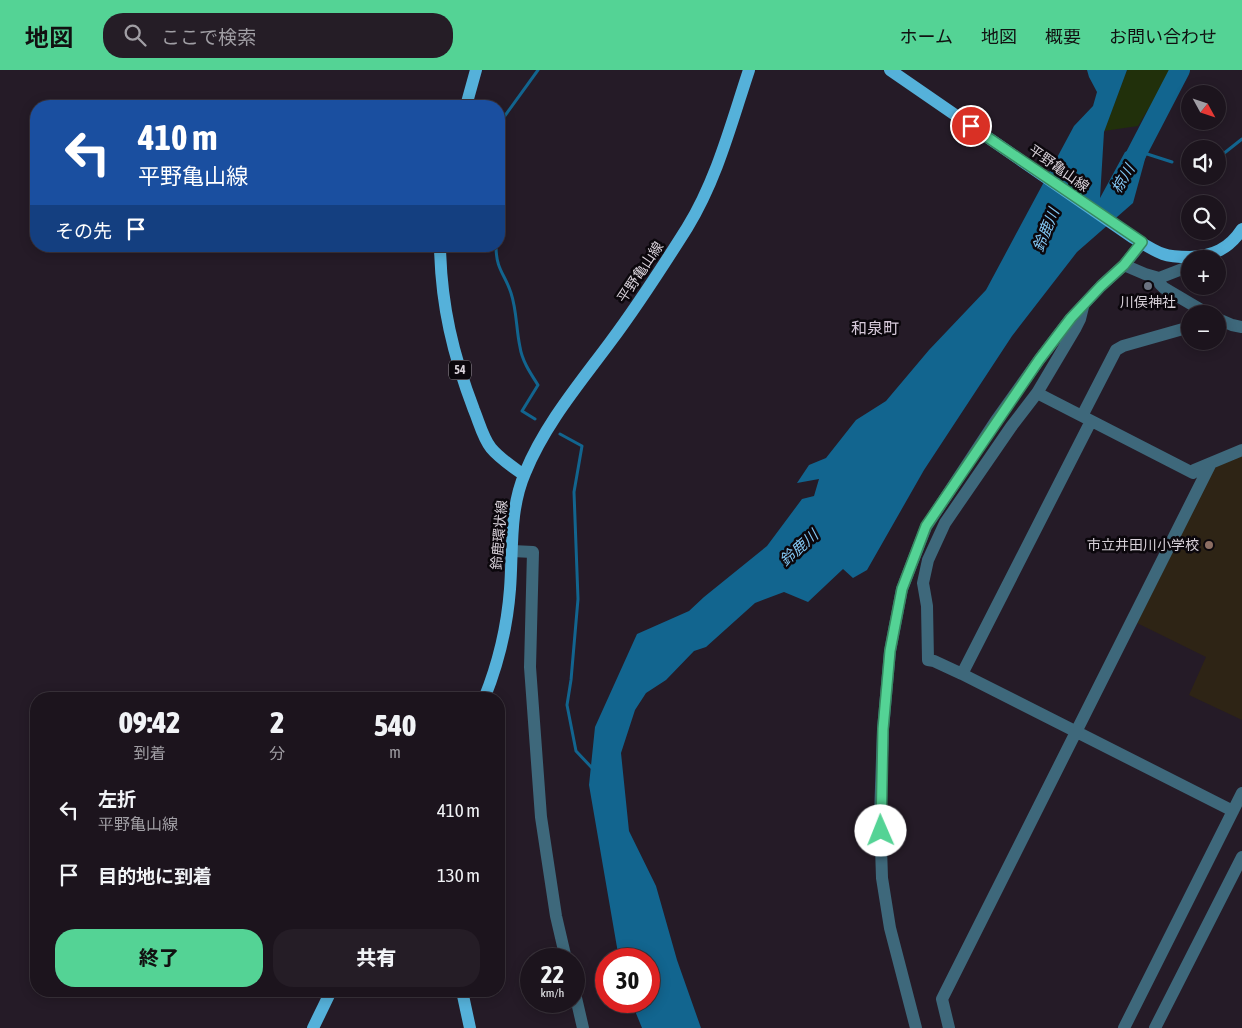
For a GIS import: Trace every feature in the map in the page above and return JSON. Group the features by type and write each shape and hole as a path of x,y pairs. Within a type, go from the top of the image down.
{"main road":[{"path":"468,100 476,70"},
{"name":"平野亀山線","path":"524,475 540,440 613,340 688,226 713,176 749,70"},
{"name":"平野亀山線","path":"890,70 1137,240 1164,254 1181,257"},
{"name":"平野亀山線","path":"1223,249 1235,240 1242,229"},
{"name":"54","path":"440,252 443,302 462,380 487,442 498,455 524,475"},
{"name":"鈴鹿環状線","path":"486,692 503,643 510,590 516,507 524,475"},
{"path":"313,1028 328,997"},
{"path":"463,997 470,1028"}],"street":[{"path":"1223,249 1242,237"},
{"path":"916,1028 890,928 882,869 880,816 883,729 890,651 902,589 926,526 1039,360 1071,318 1124,265 1137,240"},
{"path":"1124,265 1159,278 1181,269"},
{"path":"1159,278 1160,284 1164,288 1193,305"},
{"path":"1084,305 1075,329 1037,393 1011,426 945,523 928,560 923,583 927,606 928,660 962,674 1233,810"},
{"path":"1226,322 1242,327"},
{"path":"962,674 1086,419 1116,350 1122,346 1181,330"},
{"path":"1037,393 1193,473 1194,470 1242,450"},
{"path":"949,1028 942,999 1211,463"},
{"path":"512,551 533,552 530,667 541,817 556,916 563,948"},
{"path":"1124,1028 1242,793"},
{"path":"1155,1028 1242,857"},
{"path":"580,1013 583,1028"}],"shaded area":[{"name":"市立井田川小学校","path":"1242,456 1242,720 1189,695 1206,657 1137,623 1214,467"}],"green space":[{"path":"1127,70 1172,70 1138,126 1104,131"}],"water":[{"name":"鈴鹿川","path":"1087,70 1127,70 1104,132 1100,198 1125,152 1150,141 1133,203 1077,252 1012,336 924,470 867,570 853,578 843,569 808,602 784,592 755,603 706,647 694,651 666,680 646,693 635,710 621,753 629,831 656,886 677,960 701,1028 642,1028 636,1013 660,1013 660,948 617,948 589,785 595,727 637,634 689,611 767,546 802,499 814,496 819,479 797,483 809,465 826,458 856,420 886,401 929,350 986,290 1074,126 1093,106 1097,92"}],"waterway":[{"path":"505,116 538,70"},
{"name":"椋川","path":"1129,168 1180,70"},
{"path":"1226,152 1242,139"},
{"path":"1144,153 1172,162"},
{"path":"496,252 499,266 513,300 521,352 527,367 538,385 522,411 535,419"},
{"path":"560,434 582,446 574,492 578,599 567,705 576,751 593,769"}],"place":[{"name":"川俣神社","path":"1148,286"},
{"name":"市立井田川小学校","path":"1209,545"}],"district":[{"name":"和泉町","path":"875,328"}],"route":[{"path":"881,831 883,729 890,651 902,589 926,526 1039,360 1071,318 1124,265 1142,242 971,126"}]}
